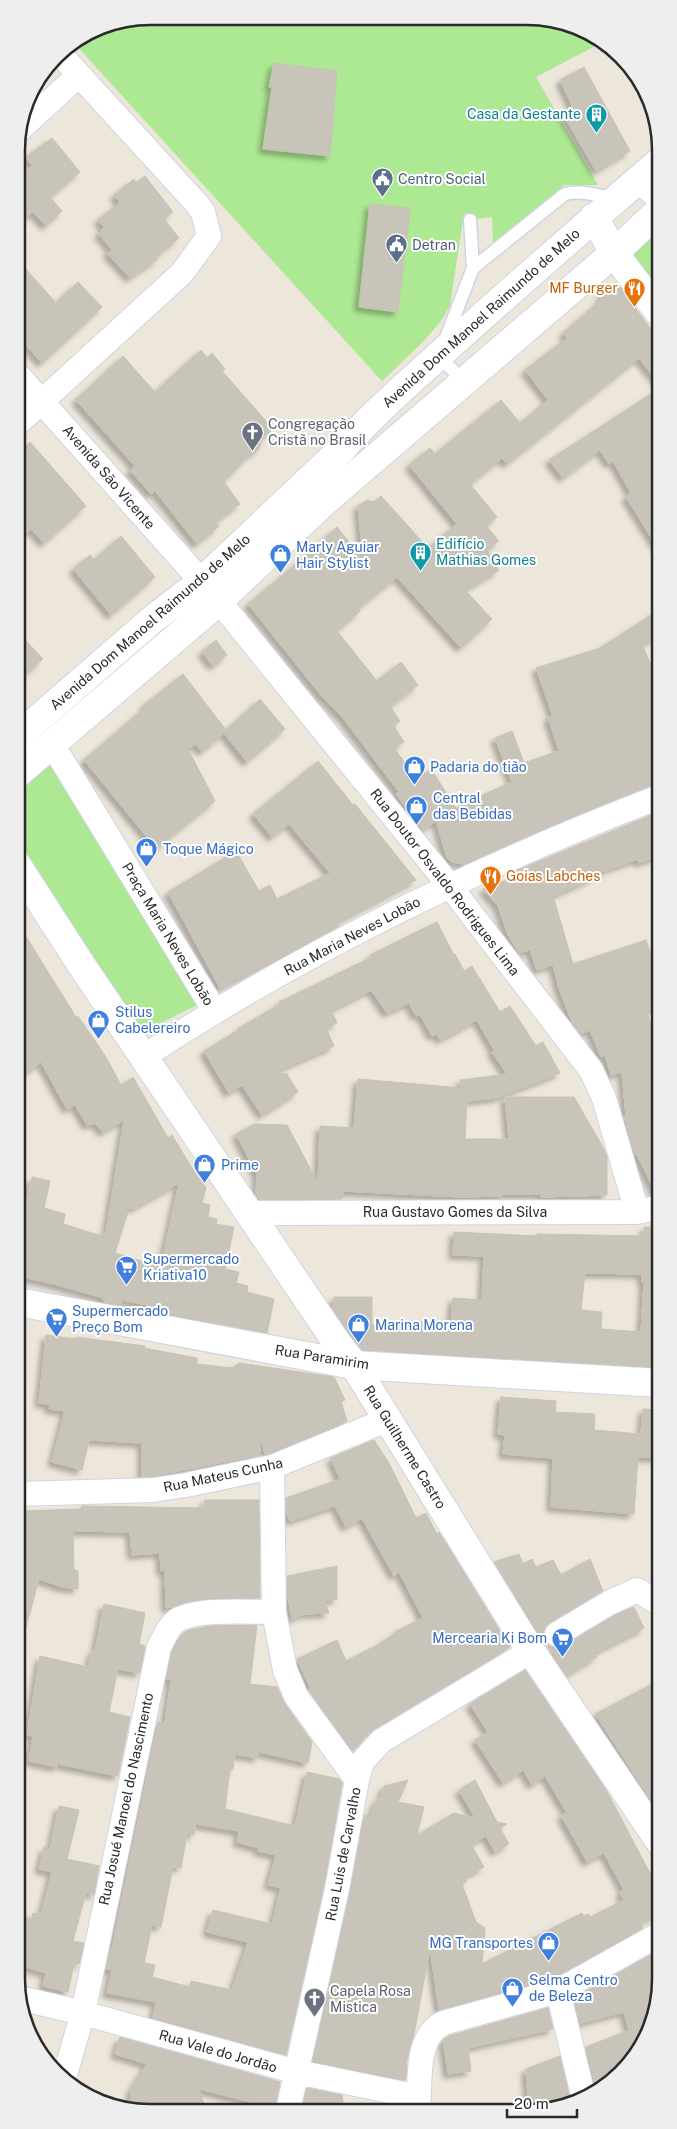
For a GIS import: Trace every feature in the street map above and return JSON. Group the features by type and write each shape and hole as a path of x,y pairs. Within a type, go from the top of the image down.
{"main road":[{"name":"Avenida Dom Manoel Raimundo de Melo","path":"353,459 362,426 594,217 617,199 652,179"},
{"path":"594,217 614,253 652,303"},
{"name":"Avenida Dom Manoel Raimundo de Melo","path":"25,767 52,744 210,591 353,459 463,381 614,253 652,218"},
{"name":"Avenida Dom Manoel Raimundo de Melo","path":"25,730 153,619 210,591"},
{"path":"25,877 143,1057"},
{"name":"Rua Guilherme Castro","path":"143,1057 354,1365 531,1650 652,1830"},
{"name":"Rua Paramirim","path":"25,1305 354,1365 652,1383"}],"street":[{"path":"25,417 182,273 209,236 203,212 198,205 65,59"},
{"path":"28,121 79,75"},
{"name":"Avenida São Vicente","path":"25,383 210,591"},
{"name":"Rua Doutor Osvaldo Rodrigues Lima","path":"210,591 449,885 591,1070 648,1210"},
{"name":"Praça Maria Neves Lobão","path":"52,744 214,1010 143,1057"},
{"name":"Rua Maria Neves Lobão","path":"214,1010 342,939 449,885 565,833 652,800"},
{"name":"Rua Gustavo Gomes da Silva","path":"250,1213 648,1210"},
{"name":"Rua Mateus Cunha","path":"25,1494 153,1490 186,1485 272,1467 389,1419"},
{"name":"Rua Luis de Carvalho","path":"272,1467 274,1612 285,1670 296,1696 357,1780 337,1889 289,2104"},
{"path":"557,1634 609,1603 637,1590 652,1599"},
{"name":"Rua Josué Manoel do Nascimento","path":"66,2071 83,2013 159,1647 169,1628 177,1621 188,1616 201,1613 274,1612"},
{"path":"357,1780 362,1762 381,1741 531,1650"},
{"path":"418,2104 422,2052 434,2028 443,2023 558,1992 652,1939"},
{"path":"558,1992 582,2091"},
{"name":"Rua Vale do Jordão","path":"27,2000 83,2013 418,2104"}],"lane":[{"path":"473,268 565,194 585,193 617,199"},
{"path":"463,381 439,356 473,268 470,220"}],"green space":[{"name":"Centro Social","path":"142,25 535,25 567,32 596,46 536,77 598,185 564,185 500,244 493,243 492,217 470,220 464,213 450,306 441,321 423,342 382,381 78,48 110,32"},
{"path":"652,236 652,289 627,257"},
{"path":"52,760 199,1004 143,1032 25,857 25,788"}],"building":[{"path":"274,63 337,71 330,156 263,149 272,87 269,87"},
{"name":"Casa da Gestante","path":"584,67 630,151 596,171 564,116 574,110 560,80"},
{"path":"52,138 80,172 50,197 62,211 46,226 33,212 25,220 25,172 32,165 26,157"},
{"path":"145,176 173,212 164,219 179,238 156,256 158,259 130,278 107,253 112,250 99,234 104,227 98,220 120,202 114,195 134,179 136,183"},
{"path":"370,204 410,208 398,312 359,307"},
{"path":"25,268 56,303 78,282 102,307 42,363 25,344"},
{"path":"617,283 652,331 652,375 639,358 507,464 502,458 470,484 497,517 486,526 499,541 487,550 499,570 465,590 492,619 461,648 397,577 358,608 360,611 337,631 377,681 401,662 418,685 390,706 400,721 394,726 404,742 394,748 417,779 431,769 456,808 458,808 467,802 512,782 495,738 512,731 524,763 559,751 548,717 553,716 536,668 600,648 652,615 652,640 642,645 652,667 652,787 586,811 464,864 452,862 447,858 436,821 423,830 396,794 399,792 343,718 320,694 248,604 314,549 337,527 363,559 358,506 367,500 374,502 381,496 428,548 457,524 409,465 430,448 435,454 501,400 520,423 548,400 525,370 567,338 563,333 602,299 600,296"},
{"path":"201,350 207,358 212,353 225,369 222,371 273,429 262,439 259,449 248,456 224,482 240,504 215,522 219,526 197,544 155,491 151,494 130,470 135,466 76,400 123,356 155,392"},
{"path":"652,394 652,539 626,497 631,493 613,461 609,464 600,450 563,478 549,460"},
{"path":"30,442 86,506 44,543 31,529 25,534 25,447"},
{"path":"121,536 155,577 111,615 73,569 90,555 94,560"},
{"path":"25,640 43,659 25,675"},
{"path":"216,640 227,655 213,666 202,652"},
{"path":"183,674 226,730 260,699 285,729 247,762 224,733 202,752 196,744 188,749 215,801 156,848 84,760 146,707 144,705"},
{"path":"318,761 416,880 337,922 339,926 220,988 168,892 236,851 259,891 270,885 277,899 330,873 289,824 272,837 253,814"},
{"path":"652,815 652,858 639,863 638,859 592,875 593,878 553,896 573,964 646,940 652,958 652,1009 647,1010 652,1030 652,1186 637,1155 635,1155 624,1116 626,1116 622,1072 611,1075 605,1055 601,1057 590,1030 581,1034 573,1025 559,988 553,965 537,970 530,950 519,953 508,935 498,906 483,889 523,874 514,872"},
{"path":"437,922 464,971 472,966 500,1012 510,1006 536,1046 543,1042 560,1073 496,1098 467,1101 465,1139 509,1139 505,1097 574,1097 607,1157 607,1195 541,1197 541,1194 502,1194 502,1196 462,1197 343,1191 342,1199 259,1199 256,1195 257,1174 236,1134 254,1124 287,1125 318,1183 320,1126 354,1128 358,1079 462,1088 460,1080 507,1074 492,1052 494,1050 477,1020 440,1040 437,1034 432,1036 420,1014 416,1016 409,1003 387,1013 371,990 331,1010 337,1023 326,1028 334,1046 274,1072 287,1074 298,1092 262,1115 242,1085 229,1093 204,1051 280,1004 279,1002 372,957 370,955"},
{"path":"25,935 76,1017 78,1016 106,1057 121,1085 133,1077 168,1138 172,1135 195,1173 206,1187 202,1203 210,1205 208,1217 217,1219 216,1224 234,1227 225,1269 239,1272 236,1283 248,1286 247,1292 274,1299 267,1333 166,1313 167,1309 122,1300 121,1305 104,1302 103,1298 25,1278 25,1208 32,1177 50,1181 44,1208 65,1214 63,1224 102,1236 103,1232 106,1233 124,1120 103,1132 95,1123 87,1125 75,1105 67,1109 41,1062 25,1074","holes":["179,1183 163,1257 154,1255 152,1264 115,1253 129,1208 134,1208"]},
{"path":"644,1227 652,1227 652,1367 362,1350 333,1310 334,1297 372,1297 372,1325 407,1326 408,1321 451,1324 453,1298 482,1300 484,1256 453,1255 454,1232 537,1236 537,1234 644,1236","holes":["585,1273 642,1274 642,1282 644,1282 641,1332 601,1329 602,1312 581,1310"]},
{"path":"46,1335 145,1346 144,1348 197,1358 197,1364 232,1368 239,1363 334,1377 345,1400 341,1402 347,1421 265,1454 260,1435 260,1455 152,1476 142,1477 142,1443 89,1440 82,1470 52,1462 65,1411 49,1409 50,1404 39,1403"},
{"path":"501,1397 556,1401 555,1412 595,1414 594,1430 641,1434 643,1409 652,1410 652,1458 638,1457 634,1514 551,1507 553,1458 503,1454 505,1435 498,1434"},
{"path":"374,1440 389,1463 416,1518 426,1513 437,1534 439,1532 510,1647 374,1729 365,1735 361,1743 351,1748 308,1690 311,1690 297,1659 337,1640 346,1661 379,1644 396,1631 423,1618 399,1572 394,1576 362,1518 346,1527 335,1506 290,1521 286,1511 286,1498 340,1479 331,1458"},
{"path":"205,1500 259,1500 260,1598 207,1599 166,1608 165,1570 161,1571 160,1553 132,1555 130,1532 73,1531 74,1570 78,1571 78,1589 62,1587 39,1579 25,1630 25,1511 81,1509 82,1506 204,1508"},
{"path":"519,1554 523,1564 532,1559 536,1567 553,1560 561,1575 590,1559 603,1591 550,1622 545,1627 543,1635 545,1641 550,1646 557,1648 564,1646 615,1615 634,1607 644,1628 594,1653 597,1657 566,1675 494,1562"},
{"path":"337,1566 337,1599 325,1600 329,1613 304,1614 292,1619 287,1592 287,1576"},
{"path":"104,1604 145,1613 139,1644 145,1646 140,1673 118,1669 109,1712 130,1717 118,1776 58,1764 57,1767 29,1761 33,1736 27,1735 40,1656 88,1667 92,1651 95,1651"},
{"path":"257,1625 250,1684 277,1687 285,1704 312,1742 308,1763 259,1752 258,1758 235,1754 233,1769 230,1769 225,1809 295,1826 307,1772 339,1779 342,1783 324,1886 286,2055 153,2018 156,2002 107,1993 112,1970 106,1969 110,1948 112,1949 158,1722 165,1723 171,1680 166,1679 172,1652 181,1635 189,1630 210,1626","holes":["195,1824 239,1831 237,1842 259,1848 258,1851 276,1855 268,1885 281,1888 272,1924 213,1910 207,1932 248,1942 232,1990 191,1981 190,1987 152,1977 155,1965 144,1963 152,1925 161,1927 173,1867 181,1868 187,1834 194,1835"]},
{"path":"525,1670 604,1786 652,1874 652,1916 640,1923 643,1928 553,1978 439,2010 430,1948 414,2034 407,2059 406,2080 313,2061 365,1815 370,1816 378,1798 381,1798 384,1786 408,1780 398,1802 424,1807 417,1835 454,1813 475,1818 459,1790 475,1780 497,1822 507,1824 500,1828 509,1844 495,1852 486,1836 471,1844 484,1867 464,1877 467,1882 462,1884 476,1922 485,1928 482,1964 582,1913 584,1916 588,1914 590,1917 624,1900 620,1892 624,1890 604,1853 587,1862 561,1815 567,1813 545,1776 532,1785 523,1770 503,1783 475,1740 488,1732 470,1704"},
{"path":"652,1684 652,1802 595,1714"},
{"path":"59,1806 79,1810 67,1859 99,1866 94,1895 86,1892 73,1941 84,1943 79,1964 74,1964 68,1992 43,1986 46,1973 25,1967 25,1917 32,1919 33,1913 41,1915 52,1872 39,1869 44,1847 50,1849"},
{"path":"652,1954 651,1995 642,2027 621,2061 595,2083 586,2047 629,2030 624,2012 580,2023 574,1998"},
{"path":"548,2008 553,2029 468,2048 471,2071 448,2074 443,2040 449,2036"},
{"path":"120,2037 280,2082 276,2104 259,2104 199,2089 204,2104 133,2103 131,2090 147,2064 115,2054"},
{"path":"560,2056 569,2096 551,2102 529,2104 526,2069"},
{"path":"307,2088 342,2095 343,2104 303,2104"}],"place":[{"name":"Casa da Gestante","path":"597,133"},
{"name":"Centro Social","path":"382,198"},
{"name":"Detran","path":"396,264"},
{"name":"MF Burger","path":"634,307"},
{"name":"Congregação Cristã no Brasil","path":"252,451"},
{"name":"Edifício Mathias Gomes","path":"420,571"},
{"name":"Marly Aguiar Hair Stylist","path":"280,574"},
{"name":"Padaria do tião","path":"414,786"},
{"name":"Central das Bebidas","path":"417,825"},
{"name":"Toque Mágico","path":"147,868"},
{"name":"Goias Labches","path":"490,895"},
{"name":"Stilus Cabelereiro","path":"99,1039"},
{"name":"Prime","path":"205,1184"},
{"name":"Supermercado Kriativa10","path":"127,1286"},
{"name":"Supermercado Preço Bom","path":"56,1338"},
{"name":"Marina Morena","path":"359,1344"},
{"name":"Mercearia Ki Bom","path":"563,1657"},
{"name":"MG Transportes","path":"549,1962"},
{"name":"Selma Centro de Beleza","path":"513,2007"},
{"name":"Capela Rosa Mistica","path":"314,2018"}]}
